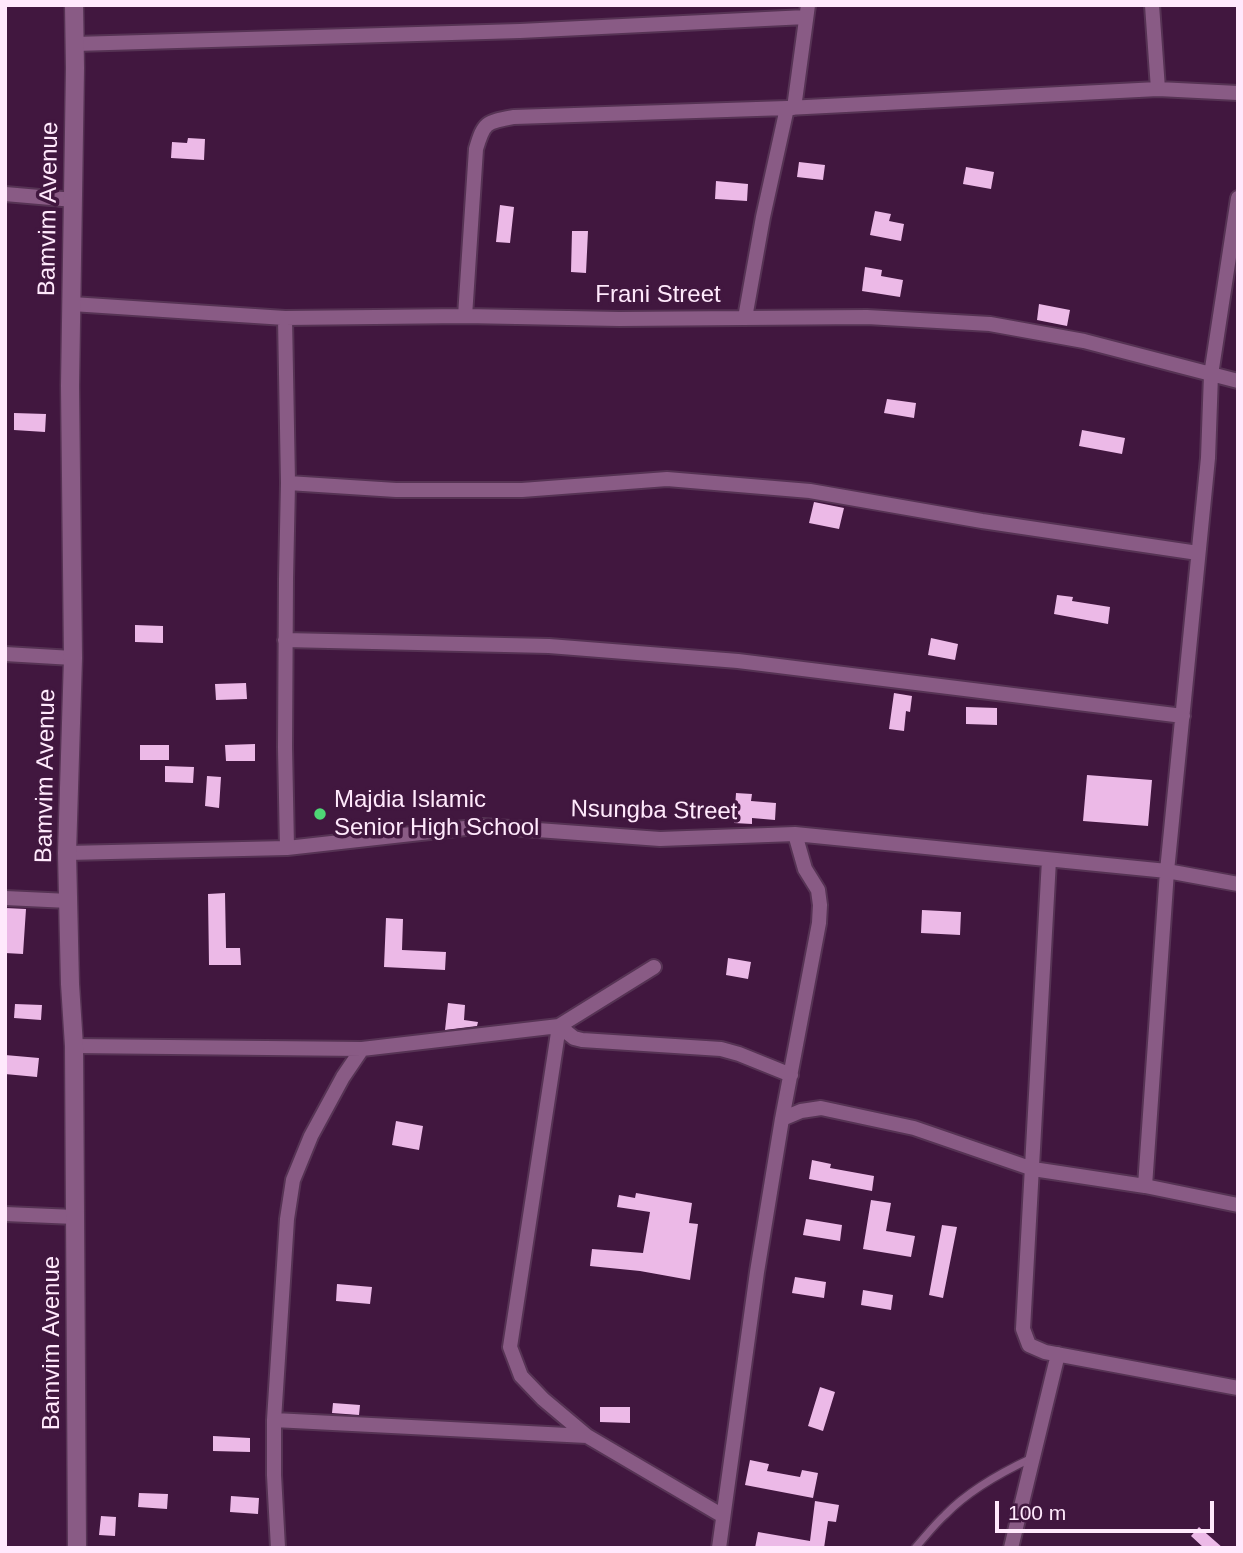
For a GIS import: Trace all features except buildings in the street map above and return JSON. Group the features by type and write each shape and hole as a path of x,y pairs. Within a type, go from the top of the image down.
{"street":[{"name":"Bamvim Avenue","path":"74,5 71,386 73,658 67,853 74,1046 77,1548"},
{"path":"1152,5 1158,89"},
{"path":"75,44 520,31 807,11 791,108 763,217 744,318"},
{"path":"465,316 476,149 482,130 493,121 514,117 791,108 1158,89 1238,93"},
{"path":"5,194 74,200"},
{"path":"1145,1186 1167,871 1208,458 1210,374 1238,198"},
{"name":"Frani Street","path":"72,304 285,318 867,317 990,324 1084,341 1238,381"},
{"path":"285,318 288,483 285,640 287,848"},
{"path":"288,483 396,490 522,490 667,479 810,491 982,521 1198,553"},
{"path":"285,640 549,646 711,659 1183,716"},
{"path":"5,654 73,658"},
{"name":"Nsungba Street","path":"67,853 287,848 483,826 660,839 795,834 1167,871 1238,884"},
{"path":"719,1548 757,1272 782,1119 819,923 818,890 805,869 795,834"},
{"path":"1049,860 1023,1329 1029,1345 1045,1352 1238,1388"},
{"path":"5,898 69,901"},
{"path":"74,1046 362,1049 559,1026 654,967"},
{"path":"559,1026 582,1041 721,1049 791,1075"},
{"path":"559,1026 510,1347 521,1376 542,1399 587,1436 723,1516"},
{"path":"278,1548 274,1420 287,1219 293,1180 311,1136 343,1077 362,1049"},
{"path":"782,1119 801,1111 821,1108 914,1128 1033,1169 1145,1186 1238,1205"},
{"path":"5,1214 75,1217"},
{"path":"1011,1548 1058,1354"},
{"path":"274,1420 587,1436"}],"lane":[{"path":"915,1548 946,1513 1006,1470 1032,1458"}],"place":[{"name":"Majdia Islamic Senior High School","path":"320,814"}]}
